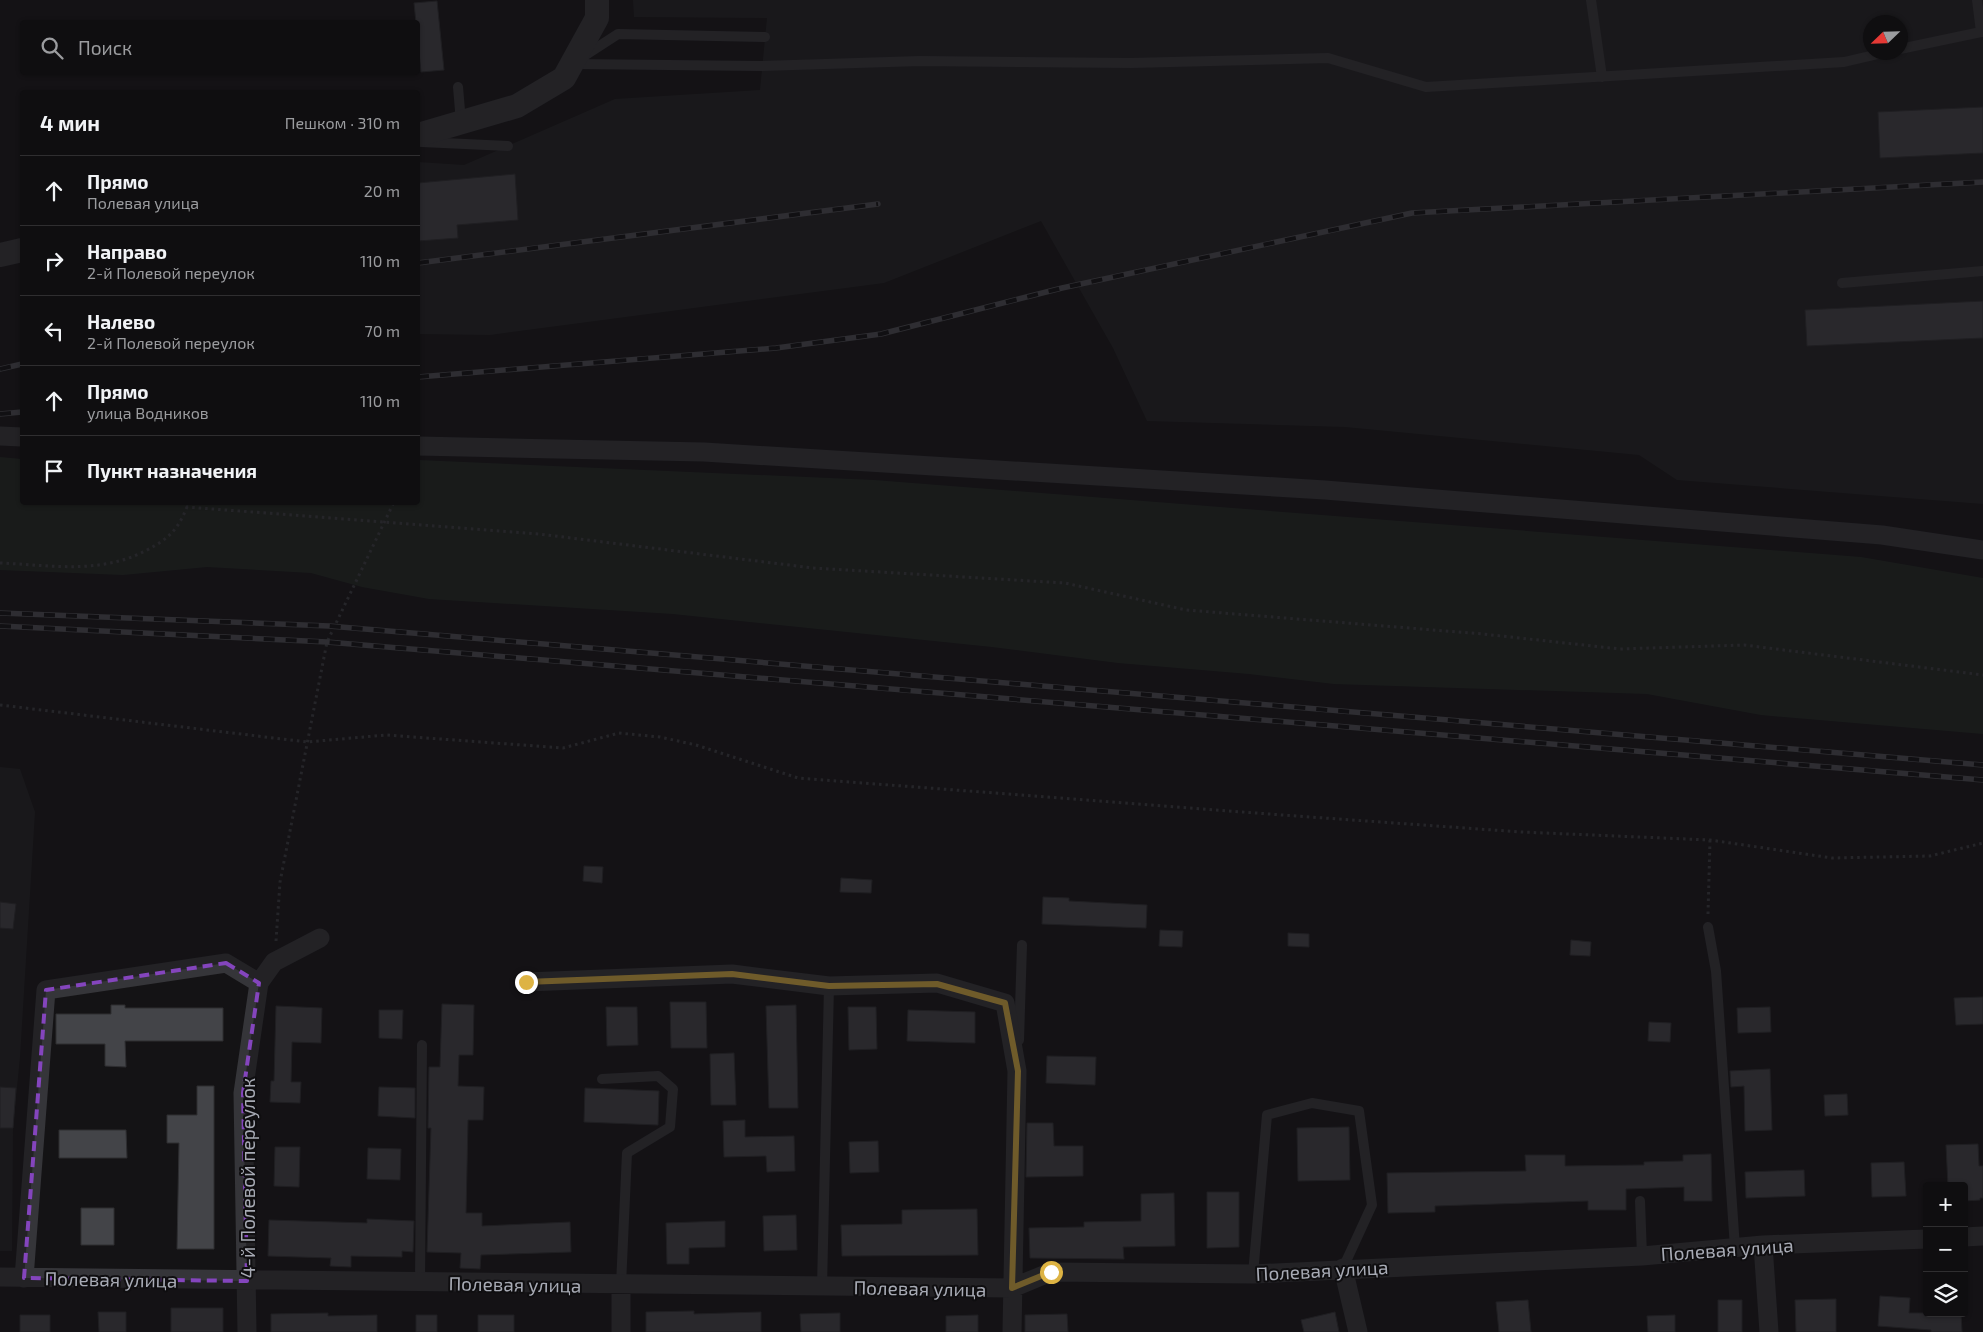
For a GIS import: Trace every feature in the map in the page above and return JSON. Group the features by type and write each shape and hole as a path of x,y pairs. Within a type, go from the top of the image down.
{"street":[{"path":"420,134 517,106 564,78 597,18 597,0"},
{"path":"0,255 20,250"},
{"path":"0,436 20,437"},
{"path":"420,446 704,452 1325,490 1882,535 1983,550"},
{"name":"4-й Полевой переулок","path":"247,1332 243,1093 259,983 274,962 320,938"},
{"path":"24,1278 46,990 226,963 259,983"},
{"path":"526,982 732,974 829,986 937,984 1005,1003 1018,1071 1012,1332"},
{"path":"1968,1237 1983,1236"},
{"name":"Полевая улица","path":"0,1277 247,1282 1012,1288 1051,1272 1254,1274 1343,1268 1642,1256 1763,1246 1923,1239"},
{"path":"1763,1246 1770,1332"},
{"path":"1343,1268 1358,1332"},
{"path":"621,1285 621,1332"}],"lane":[{"path":"1591,0 1602,77"},
{"path":"1908,48 1982,32 1977,0"},
{"path":"572,64 618,34 765,37"},
{"path":"572,64 762,66 920,60 1131,63 1328,58 1426,87 1844,62 1863,58"},
{"path":"458,87 461,122"},
{"path":"420,142 508,146"},
{"path":"1842,283 1983,271"},
{"path":"1708,927 1716,970 1734,1248"},
{"path":"1018,1071 1022,945"},
{"path":"822,1287 829,986"},
{"path":"420,1283 422,1045"},
{"path":"602,1079 658,1076 673,1089 670,1127 626,1153 621,1285"},
{"path":"1254,1274 1267,1114 1312,1103 1359,1111 1372,1205 1343,1268"},
{"path":"1640,1201 1642,1256"}],"path":[{"path":"185,505 187,507 386,520 539,534 813,568 1065,583 1186,610 1482,634 1620,649 1744,645 1983,675"},
{"path":"274,962 280,882 327,642 393,505"},
{"path":"0,563 90,568 129,560 167,540 182,520 187,507"},
{"path":"0,705 307,742 386,735 563,748 619,733 660,737 696,745 798,778 1282,816 1521,832 1710,840 1832,858 1930,856 1983,843"},
{"path":"1708,927 1710,840"}],"highlighted area":[{"path":"226,963 259,983 243,1093 247,1281 24,1278 46,990"}],"shaded area":[{"path":"633,0 1983,0 1983,504 1677,480 1639,455 1345,427 1147,421 1113,348 1041,221 884,283 490,335 420,334 420,162 464,165 615,99 760,90 767,18 634,17"},
{"path":"0,457 20,459 20,505 420,505 420,460 874,480 1861,557 1983,578 1983,734 1761,715 1647,694 1334,684 1249,674 1118,663 992,647 673,614 429,599 362,587 311,573 207,567 123,575 0,570"},
{"path":"0,767 20,769 35,812 20,1057 13,1128 12,1251 0,1251"}],"building":[{"path":"437,1 444,70 421,72 420,20 416,20 414,3"},
{"path":"1983,107 1983,153 1880,158 1878,112"},
{"path":"515,174 518,220 457,225 458,238 420,241 420,183"},
{"path":"1983,301 1983,338 1807,346 1805,310"},
{"path":"584,866 603,867 602,883 583,881"},
{"path":"841,878 872,880 871,893 840,892"},
{"path":"1043,897 1069,898 1069,901 1147,905 1146,928 1042,924"},
{"path":"0,902 16,904 13,929 0,928"},
{"path":"1160,930 1183,931 1182,947 1159,946"},
{"path":"1288,933 1309,934 1309,947 1288,946"},
{"path":"1571,940 1591,942 1590,956 1570,955"},
{"path":"1983,997 1983,1024 1956,1025 1954,998"},
{"path":"670,1002 706,1002 707,1048 671,1048"},
{"path":"442,1004 474,1005 473,1055 459,1055 458,1086 484,1087 483,1120 468,1120 466,1213 482,1213 482,1226 570,1222 571,1252 481,1255 480,1269 460,1268 461,1253 427,1252 431,1128 428,1128 429,1067 440,1067"},
{"path":"111,1005 125,1005 125,1008 223,1008 223,1041 125,1041 126,1067 105,1066 105,1044 56,1044 56,1014 111,1014"},
{"path":"796,1005 798,1108 769,1108 766,1006"},
{"path":"276,1006 322,1008 321,1043 292,1042 291,1082 301,1082 300,1103 270,1102 271,1081 274,1081"},
{"path":"606,1007 637,1007 638,1045 607,1046"},
{"path":"848,1007 876,1007 877,1049 849,1050"},
{"path":"1770,1007 1771,1032 1738,1033 1737,1008"},
{"path":"379,1010 403,1010 402,1039 379,1038"},
{"path":"908,1010 975,1012 975,1043 907,1041"},
{"path":"1649,1022 1671,1023 1670,1042 1648,1041"},
{"path":"734,1053 736,1105 711,1105 710,1054"},
{"path":"1047,1056 1096,1057 1095,1085 1046,1083"},
{"path":"1770,1069 1772,1130 1745,1131 1744,1086 1731,1087 1730,1071"},
{"path":"197,1086 214,1086 214,1249 177,1249 179,1143 167,1143 167,1115 197,1115"},
{"path":"0,1087 16,1088 13,1128 0,1128"},
{"path":"379,1087 415,1088 415,1118 378,1116"},
{"path":"585,1088 659,1091 658,1125 584,1122"},
{"path":"1847,1094 1848,1115 1825,1116 1824,1095"},
{"path":"745,1120 745,1137 794,1136 795,1171 767,1172 766,1156 724,1157 723,1121"},
{"path":"1027,1123 1053,1123 1054,1146 1083,1146 1083,1176 1026,1177"},
{"path":"1349,1127 1350,1180 1298,1181 1297,1128"},
{"path":"59,1130 126,1130 127,1158 59,1158"},
{"path":"878,1141 879,1172 850,1173 849,1142"},
{"path":"1978,1144 1979,1166 1983,1166 1983,1198 1980,1198 1980,1200 1968,1201 1968,1182 1948,1182 1946,1145"},
{"path":"275,1147 300,1147 299,1187 274,1186"},
{"path":"368,1148 401,1149 400,1180 367,1179"},
{"path":"1711,1154 1712,1201 1684,1201 1684,1187 1626,1189 1626,1210 1588,1210 1588,1201 1435,1206 1435,1212 1388,1213 1387,1173 1526,1171 1525,1155 1565,1155 1565,1166 1644,1165 1644,1162 1683,1161 1683,1155"},
{"path":"1904,1162 1906,1196 1872,1197 1871,1163"},
{"path":"1804,1170 1805,1196 1746,1198 1745,1172"},
{"path":"1207,1192 1239,1192 1239,1247 1207,1248"},
{"path":"1174,1193 1175,1246 1123,1247 1124,1259 1030,1258 1029,1228 1084,1227 1084,1222 1141,1221 1141,1194"},
{"path":"81,1208 114,1208 114,1245 81,1245"},
{"path":"977,1209 978,1255 842,1256 841,1225 902,1224 902,1210"},
{"path":"796,1215 797,1250 764,1251 763,1216"},
{"path":"367,1219 414,1221 413,1252 402,1251 402,1257 351,1256 351,1267 330,1266 331,1258 268,1256 269,1220 367,1223"},
{"path":"725,1221 725,1247 689,1248 689,1264 667,1264 666,1223"},
{"path":"1880,1296 1910,1298 1909,1313 1923,1313 1923,1317 1961,1317 1962,1332 1931,1332 1931,1330 1878,1326"},
{"path":"1836,1299 1836,1332 1796,1332 1795,1300"},
{"path":"1528,1300 1531,1332 1499,1332 1496,1302"},
{"path":"1718,1300 1742,1300 1742,1332 1718,1332"},
{"path":"171,1308 223,1308 223,1332 171,1332"},
{"path":"694,1311 694,1314 761,1312 761,1332 646,1332 646,1312"},
{"path":"98,1312 126,1312 126,1332 99,1332"},
{"path":"1335,1312 1339,1332 1304,1332 1301,1320"},
{"path":"328,1313 328,1316 377,1315 377,1332 271,1332 271,1314"},
{"path":"840,1313 840,1332 801,1332 800,1314"},
{"path":"1067,1314 1068,1332 1025,1332 1025,1315"},
{"path":"20,1315 50,1315 50,1332 20,1332"},
{"path":"416,1315 437,1315 437,1332 416,1332"},
{"path":"478,1315 514,1315 514,1332 478,1332"},
{"path":"978,1315 978,1332 946,1332 946,1316"},
{"path":"1675,1315 1675,1332 1648,1332 1647,1316"}],"railway":[{"path":"420,377 776,348 881,334 1062,288 1412,213 1983,182"},
{"path":"420,263 878,204"},
{"path":"0,369 20,364"},
{"path":"0,414 20,412"},
{"path":"0,613 329,626 1983,765"},
{"path":"0,626 327,642 1983,780"}],"route":[{"path":"526,982 732,974 829,986 937,984 1005,1003 1018,1071 1012,1288 1051,1272"}]}
